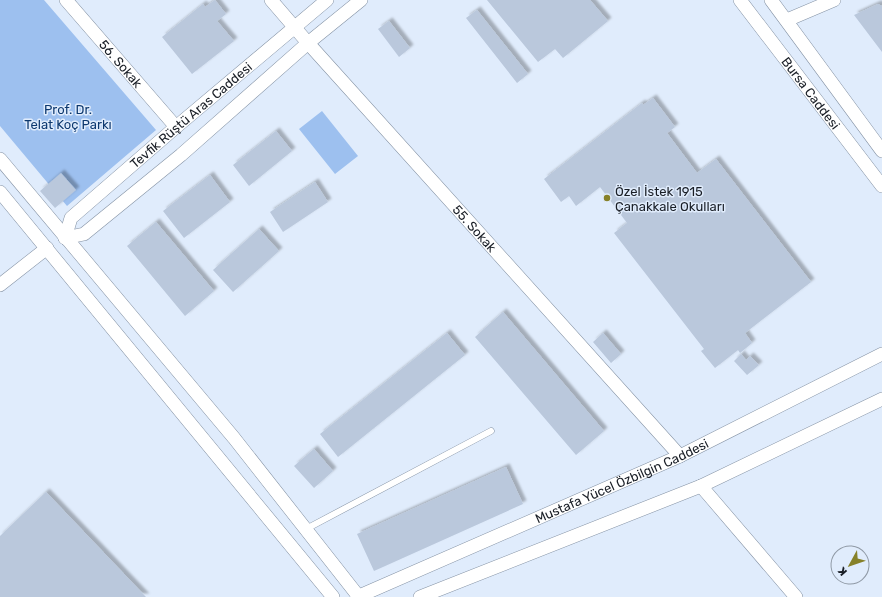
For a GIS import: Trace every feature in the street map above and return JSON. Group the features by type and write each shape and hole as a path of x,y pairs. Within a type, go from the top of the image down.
{"street":[{"name":"56. Sokak","path":"66,0 176,127"},
{"name":"55. Sokak","path":"271,0 308,44 680,456"},
{"name":"Tevfik Rüştü Aras Caddesi","path":"65,238 70,218 327,0"},
{"path":"65,238 84,234 181,155 308,44 361,0"},
{"name":"Bursa Caddesi","path":"740,0 882,186"},
{"name":"Bursa Caddesi","path":"771,0 882,151"},
{"path":"787,20 834,0"},
{"path":"0,159 234,438 358,597"},
{"path":"0,192 333,597"},
{"path":"0,285 47,248"},
{"name":"Mustafa Yücel Özbilgin Caddesi","path":"358,597 680,456 882,354"},
{"path":"420,597 701,486 882,399"},
{"path":"701,486 796,597"}],"lane":[{"path":"306,530 490,432"}],"green space":[{"name":"Prof. Dr. Telat Koç Parkı","path":"0,0 44,0 156,130 67,206 0,126"},
{"path":"322,111 358,156 335,174 299,129"}],"building":[{"path":"215,0 226,14 217,21 234,41 192,74 162,37 203,4 205,7"},
{"path":"487,0 590,0 608,21 563,58 555,49 538,62"},
{"path":"878,4 882,6 882,52 854,15"},
{"path":"477,10 528,74 517,83 466,18"},
{"path":"389,21 410,48 399,57 378,29"},
{"path":"653,98 675,127 667,133 697,173 716,159 811,282 745,333 752,343 740,353 738,350 715,368 701,351 704,349 614,233 627,223 600,187 576,206 569,196 561,202 544,179 642,103 643,105"},
{"path":"276,131 292,151 249,186 233,165"},
{"path":"61,173 76,190 55,208 40,191"},
{"path":"210,175 230,202 184,238 163,211"},
{"path":"315,182 328,202 283,232 270,212"},
{"path":"156,222 214,291 185,316 127,246"},
{"path":"259,229 279,251 233,292 213,270"},
{"path":"503,312 604,431 576,455 475,337"},
{"path":"447,333 465,355 338,457 320,434"},
{"path":"603,333 621,354 611,363 593,342"},
{"path":"741,354 746,360 750,356 759,365 747,375 734,361"},
{"path":"314,449 333,471 314,488 294,466"},
{"path":"506,467 523,504 374,571 357,534"},
{"path":"46,492 146,597 0,597 0,536"}],"place":[{"name":"Özel İstek 1915 Çanakkale Okulları","path":"607,198"}]}
